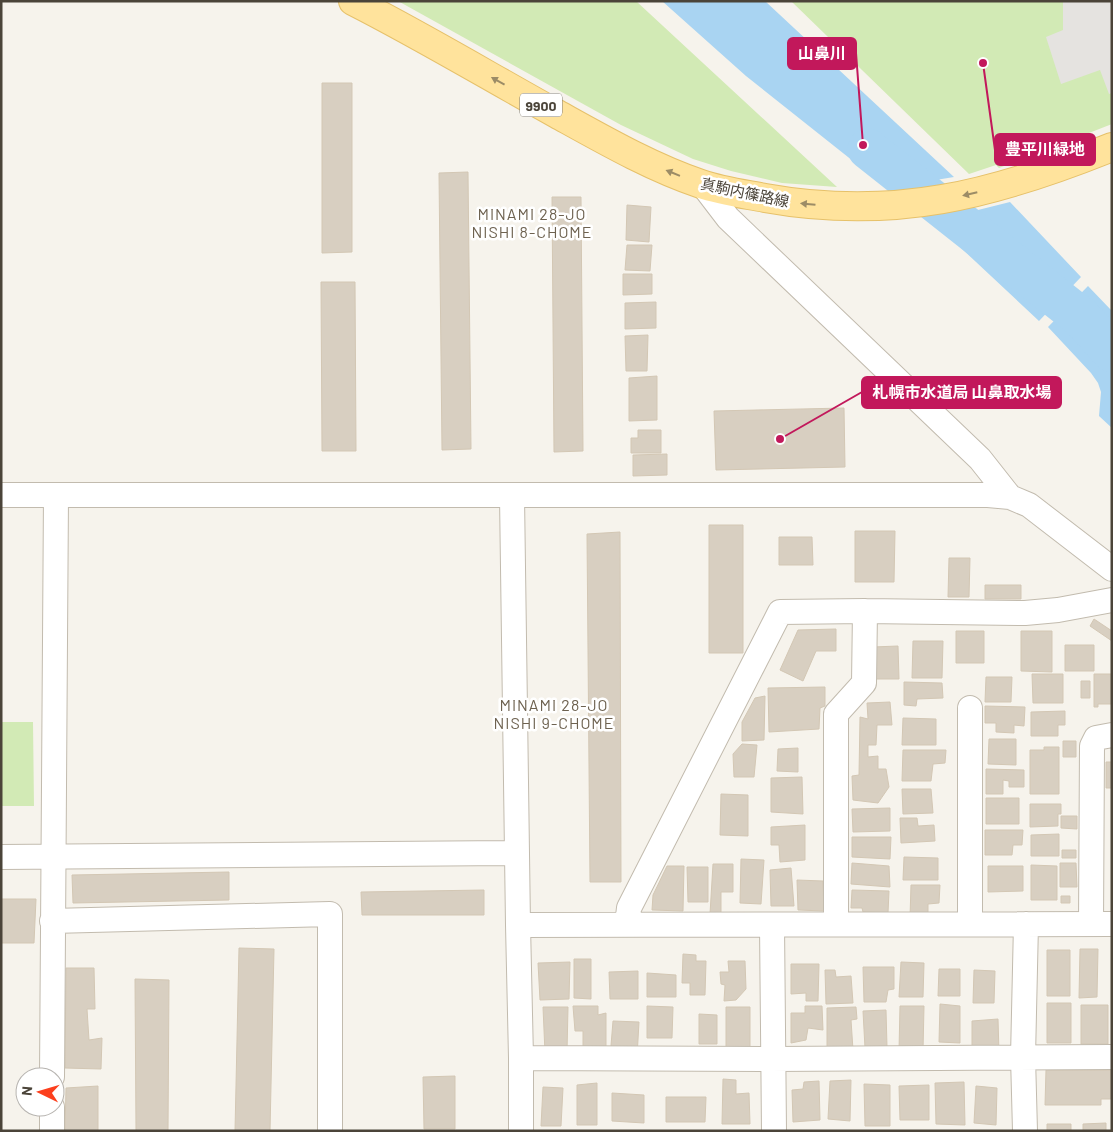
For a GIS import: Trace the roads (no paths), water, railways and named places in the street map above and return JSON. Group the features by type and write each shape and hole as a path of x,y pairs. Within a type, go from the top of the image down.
{"main road":[{"name":"真駒内篠路線","path":"353,1 605,141 650,163 702,184 736,193 790,203 833,207 870,208 905,205 944,200 1017,182 1112,147"}],"street":[{"path":"702,184 728,218 980,458 1010,497"},
{"path":"1,495 988,495 1010,497 1029,505 1112,569"},
{"path":"52,1067 56,495"},
{"path":"512,496 521,1131"},
{"path":"627,925 629,908 780,612 1024,613 1058,610 1112,600"},
{"path":"836,924 836,714 864,683 865,611"},
{"path":"970,708 970,924"},
{"path":"518,925 1101,924 1092,746 1096,738 1112,735"},
{"path":"1,857 517,853"},
{"path":"52,921 330,914 330,1131"},
{"path":"1025,1131 1026,924"},
{"path":"772,925 774,1131"},
{"path":"521,1058 1112,1057"},
{"path":"52,1117 52,1131"}],"water":[{"path":"662,1 765,1 954,177 887,188 746,76"},
{"path":"1010,202 1081,277 1039,321 929,218 970,212"},
{"path":"1088,286 1112,311 1112,428 1099,416 1101,392 1098,383 1048,327"}],"waterway":[{"path":"868,149 1082,318 1112,352"}],"place":[{"name":"豊平川緑地","path":"983,63"},
{"name":"山鼻川","path":"863,145"},
{"name":"札幌市水道局 山鼻取水場","path":"780,439"}],"district":[{"name":"MINAMI 28-JO NISHI 8-CHOME","path":"532,222"},
{"name":"MINAMI 28-JO NISHI 9-CHOME","path":"554,713"}]}
